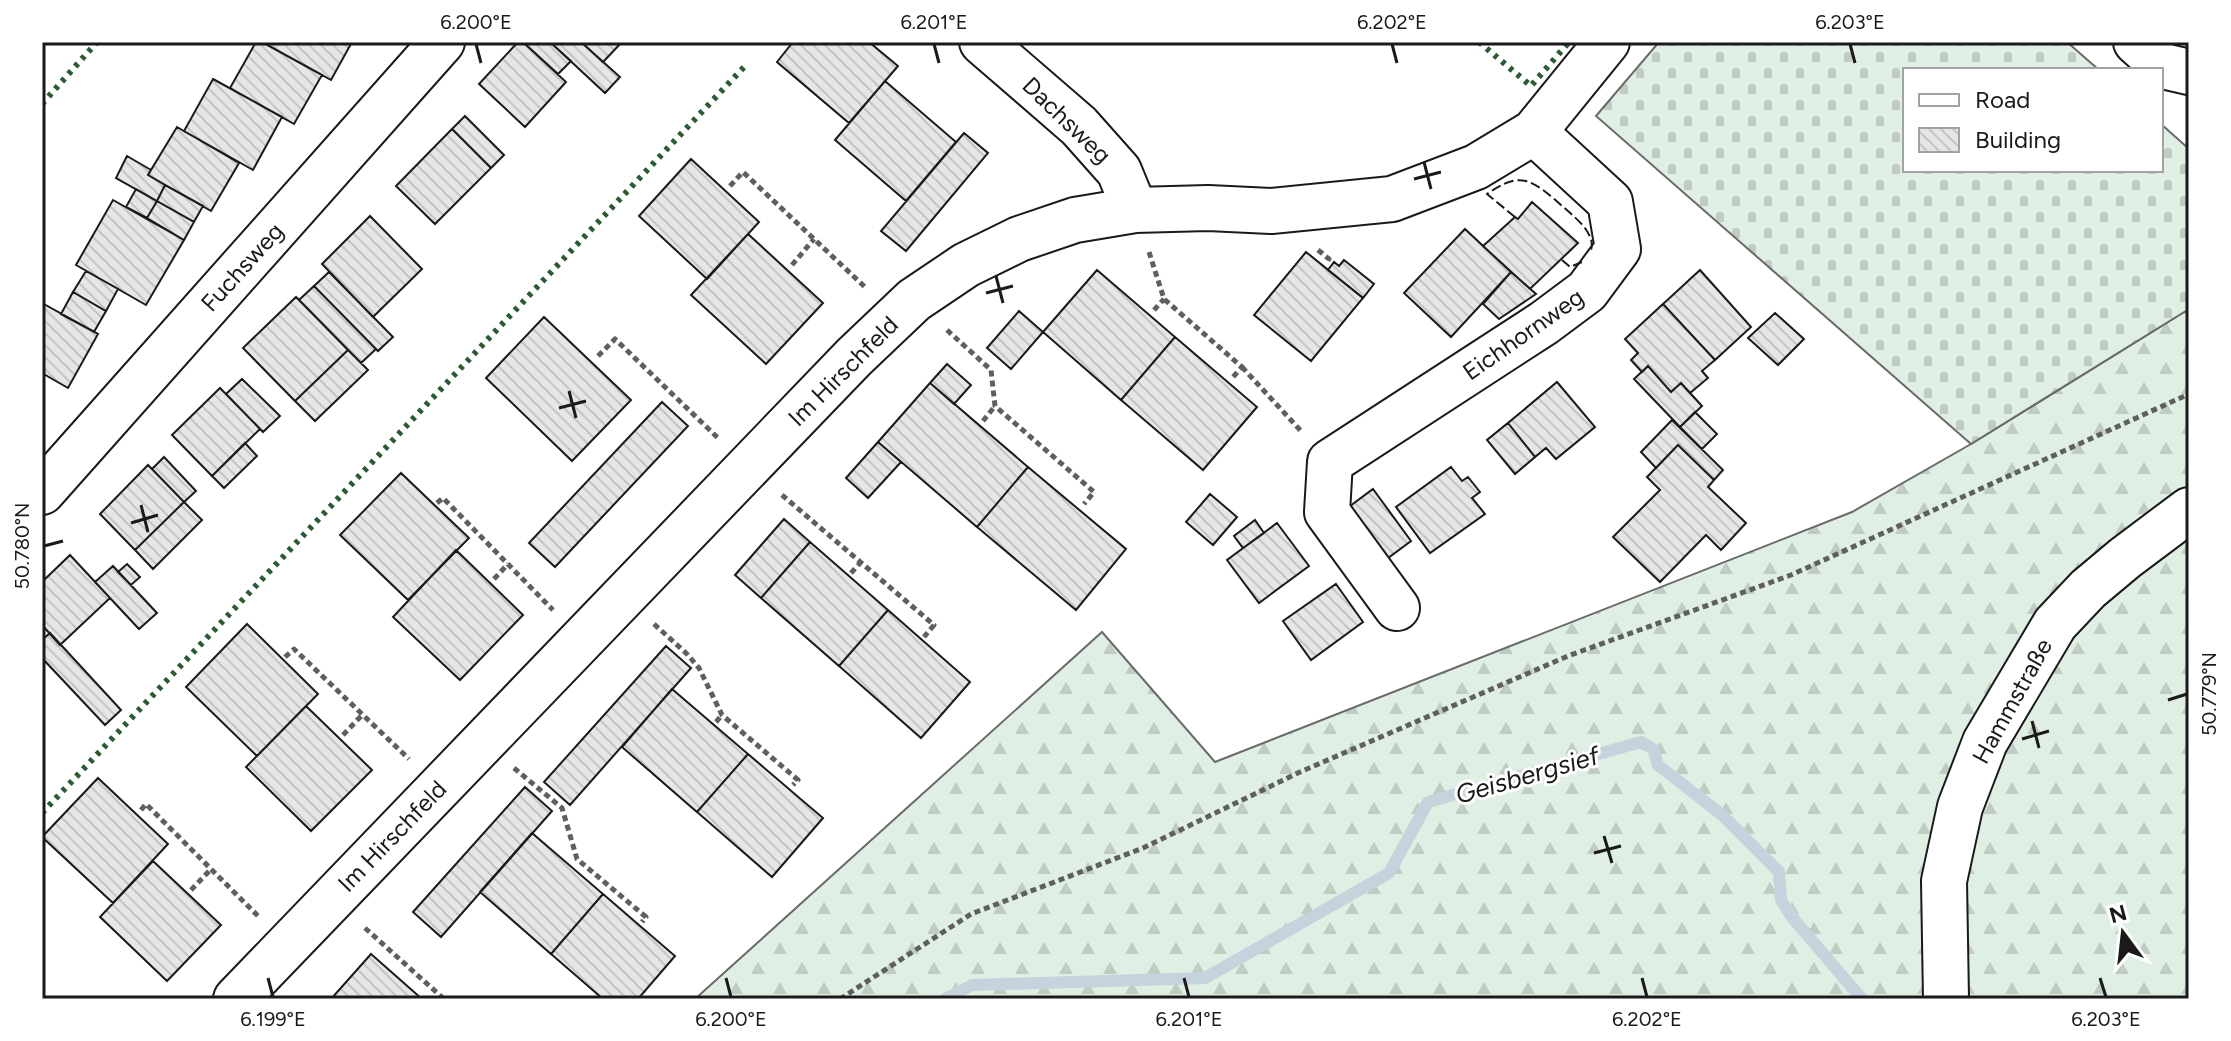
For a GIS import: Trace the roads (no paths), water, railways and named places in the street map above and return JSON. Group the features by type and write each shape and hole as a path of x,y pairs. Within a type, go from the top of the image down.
{"street":[{"name":"Fuchsweg","path":"42,492 442,42"},
{"name":"Dachsweg","path":"982,42 1079,126 1119,171 1135,210"},
{"name":"Im Hirschfeld","path":"236,999 854,357 906,308 966,265 1019,239 1075,220 1135,210 1208,208 1271,211 1392,199 1476,167 1534,132 1607,42"},
{"path":"2136,42 2163,66 2189,72"},
{"name":"Eichhornweg","path":"1397,608 1327,512 1330,462 1544,323 1587,291 1618,249 1610,202 1534,132"},
{"name":"Hammstraße","path":"1946,999 1944,881 1960,807 1985,742 2055,624 2088,589 2189,510"}],"waterway":[{"name":"Geisbergsief","path":"945,999 972,985 1205,978 1389,873 1428,802 1641,742 1653,749 1658,765 1722,815 1779,872 1781,900 1791,916 1862,999"}]}
